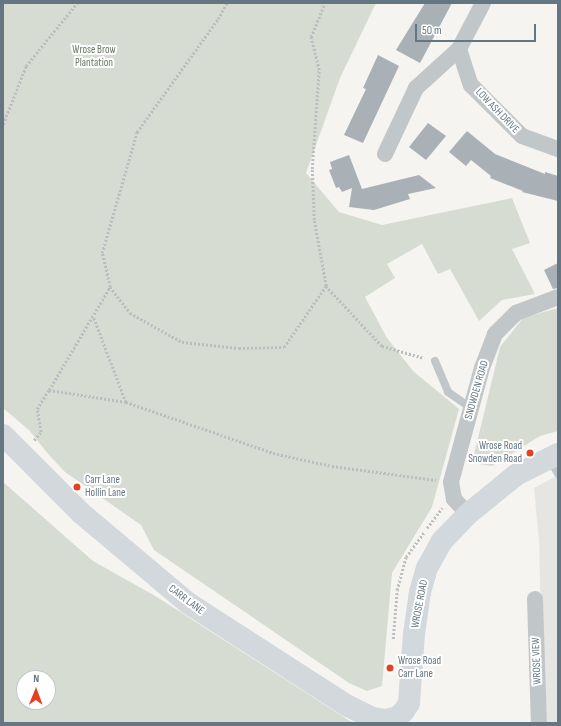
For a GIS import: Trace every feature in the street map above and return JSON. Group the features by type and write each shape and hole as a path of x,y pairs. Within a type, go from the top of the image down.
{"street":[{"path":"385,154 416,88 459,49 483,3"},
{"name":"LOW ASH DRIVE","path":"459,49 471,85 522,136 558,149"},
{"name":"SNOWDEN ROAD","path":"452,488 482,368 495,334 516,313 558,297"},
{"name":"CARR LANE","path":"3,435 81,512 188,603 348,706 372,718 399,720"},
{"name":"WROSE ROAD","path":"399,720 409,703 414,634 420,592 427,568 442,541 468,514 516,475 555,462"},
{"path":"452,488 454,499 468,514"},
{"name":"WROSE VIEW","path":"535,599 539,723"}],"lane":[{"path":"435,361 448,392 471,408"}],"path":[{"path":"3,124 26,66 77,3"},
{"path":"227,3 218,19 137,132 102,253 110,287 130,313 182,342 239,348 284,347 326,286"},
{"path":"325,3 311,37 319,70 312,169 314,220 326,286 382,346 435,361"},
{"path":"41,432 37,410 94,318 110,287"},
{"path":"94,318 126,402"},
{"path":"49,390 126,402 273,453 332,466 452,488 406,558 397,590 393,641"}],"shaded area":[{"path":"558,475 558,723 544,723 539,541 534,488"}],"green space":[{"name":"Wrose Brow Plantation","path":"3,3 376,3 340,78 306,173 339,212 382,225 512,198 530,243 512,249 535,294 502,300 479,321 450,269 438,274 422,244 387,264 395,278 365,297 387,338 413,371 459,409 432,507 392,573 382,686 367,691 349,683 154,550 141,525 65,472 29,430 3,408"},
{"path":"558,308 558,431 540,436 492,466 472,463 500,347 523,318"},
{"path":"3,482 93,561 157,597 353,723 3,723"}],"building":[{"path":"425,3 452,3 420,63 396,50"},
{"path":"378,55 399,66 363,143 344,135 366,89 363,88"},
{"path":"428,123 446,136 426,160 409,147"},
{"path":"467,131 495,154 545,174 545,172 558,176 558,201 522,192 523,191 490,178 491,176 471,160 466,166 449,152"},
{"path":"349,155 362,189 419,175 436,188 408,194 410,199 374,210 349,207 352,188 342,192 339,187 336,188 329,170 332,169 330,162"},
{"path":"558,263 558,288 553,289 544,270"}],"place":[{"name":"Wrose Road Snowden Road","path":"530,453"},
{"name":"Carr Lane Hollin Lane","path":"77,487"},
{"name":"Wrose Road Carr Lane","path":"390,668"}]}
